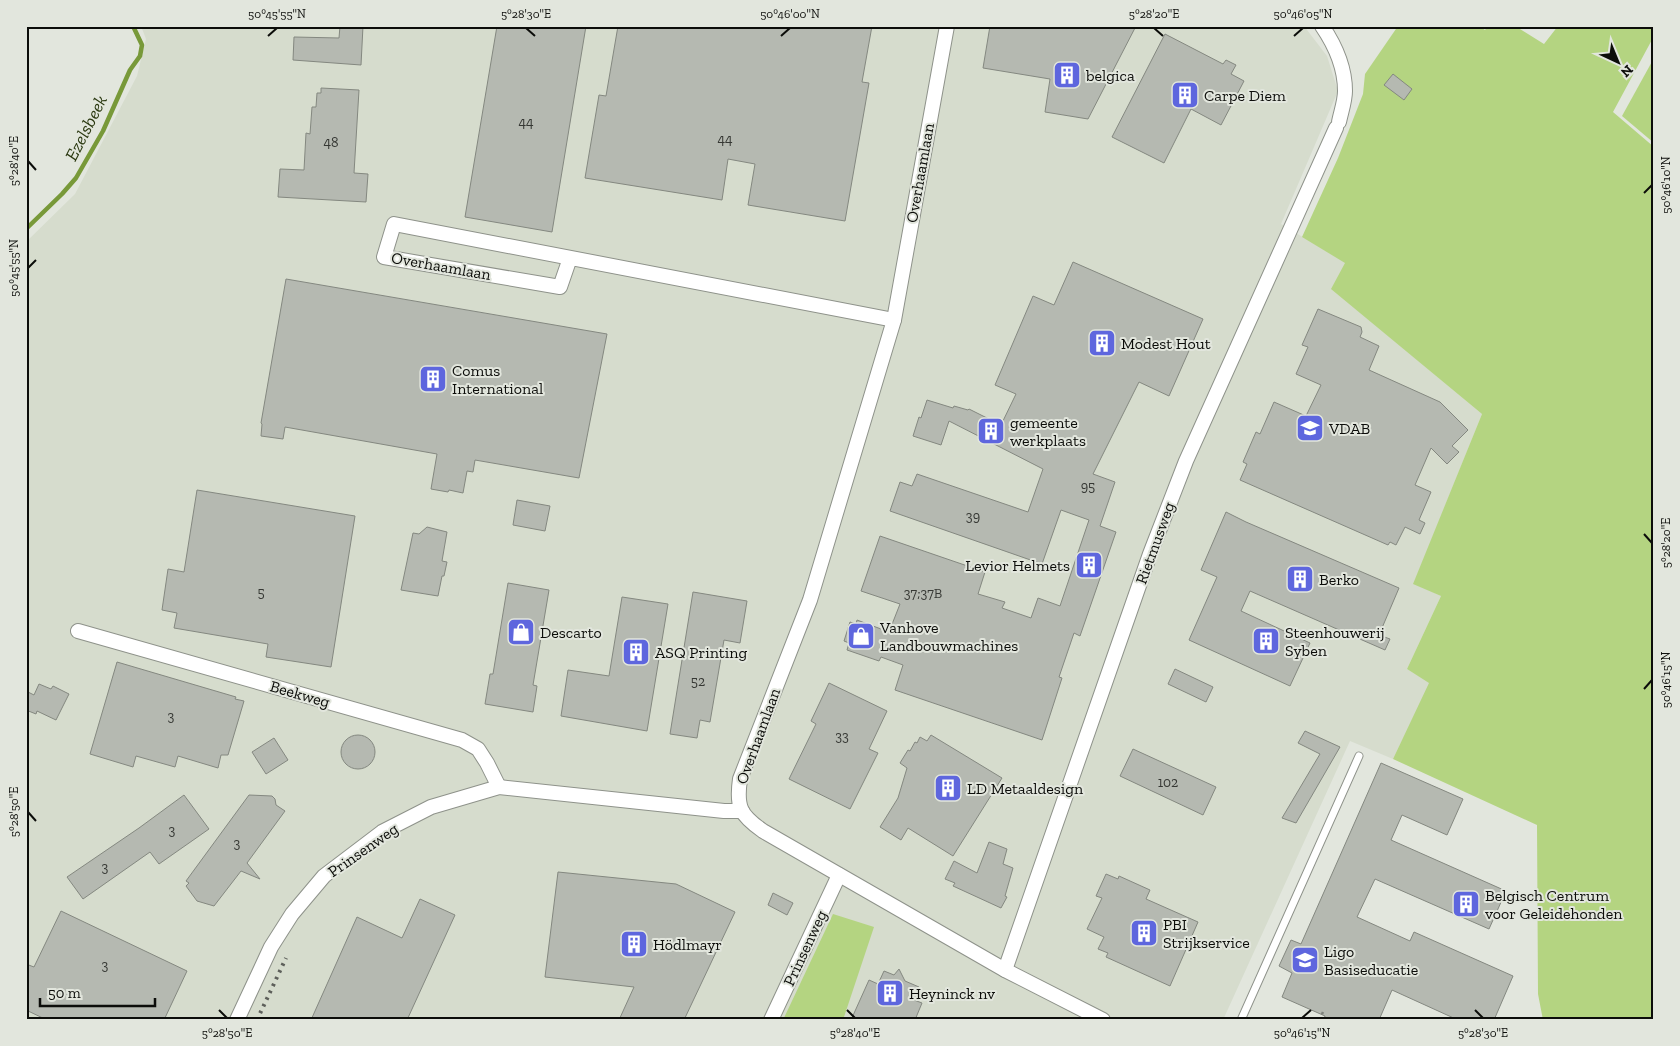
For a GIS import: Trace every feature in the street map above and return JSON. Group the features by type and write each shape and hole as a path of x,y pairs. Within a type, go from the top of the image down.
{"street":[{"name":"Overhaamlaan","path":"742,811 738,798 740,779 810,600 894,320 947,26"},
{"name":"Rietmusweg","path":"1005,970 1150,554 1186,461 1337,125 1345,92 1342,66 1333,42 1322,26"},
{"name":"Overhaamlaan","path":"570,258 560,287 384,257 394,224 894,320"},
{"name":"Beekweg","path":"78,631 462,740 478,749 500,787"},
{"name":"Prinsenweg","path":"237,1020 271,947 292,914 324,876 382,832 431,807 500,787 724,811 742,811"},
{"path":"742,811 750,822 762,831 1005,970 1103,1020"},
{"name":"Prinsenweg","path":"771,1020 839,875"}],"lane":[{"path":"1241,1020 1359,756"}],"path":[{"path":"1320,1020 1323,1012"}],"shaded area":[{"path":"141,26 1304,26 1327,56 1338,91 1281,224 1346,263 1332,289 1482,414 1414,583 1441,596 1407,669 1430,683 1393,759 1350,741 1223,1020 26,1020 26,242 75,194 137,76 146,39"}],"green space":[{"path":"1398,26 1479,26 1485,30 1488,26 1515,26 1544,44 1558,26 1654,26 1654,36 1613,112 1654,147 1654,1020 1543,1020 1538,994 1537,825 1393,759 1429,683 1407,669 1441,596 1413,584 1482,414 1331,289 1345,263 1302,237 1338,158 1363,94 1365,74"},
{"path":"1654,58 1654,143 1622,116"},
{"path":"833,914 874,927 843,1020 783,1020"}],"building":[{"path":"340,26 363,26 361,65 293,60 294,37 339,38"},
{"path":"497,26 586,26 552,232 465,217"},
{"path":"618,26 872,26 862,82 869,83 845,221 748,205 755,164 728,159 722,200 585,178 599,95 606,96"},
{"name":"belgica","path":"990,26 1136,26 1088,119 1045,112 1050,79 983,68"},
{"name":"Carpe Diem","path":"1165,34 1223,64 1226,60 1236,65 1231,74 1244,81 1221,125 1191,109 1164,163 1112,137"},
{"path":"1393,74 1412,89 1404,100 1384,85"},
{"path":"321,88 359,90 354,173 368,174 366,202 278,197 280,169 304,170 306,133 310,134 312,107 316,107 317,93 321,93"},
{"path":"1073,262 1203,319 1169,396 1139,382 1093,474 1115,482 1100,526 1116,532 1080,636 1074,633 1059,677 1062,678 1042,740 895,690 903,665 881,657 879,661 847,650 849,643 844,641 850,622 856,624 857,620 889,632 900,604 861,591 880,536 985,572 978,594 1005,602 1002,608 1031,618 1038,598 1060,606 1089,520 1061,510 1042,564 890,511 900,482 912,486 917,474 1028,512 1043,469 949,421 941,445 913,436 927,400 953,408 954,406 969,409 1001,425 1016,394 995,385 1033,296 1054,305"},
{"name":"Comus International","path":"286,279 607,334 579,478 475,460 473,472 467,471 463,493 449,490 448,492 431,489 437,454 285,427 283,439 261,436 261,423"},
{"name":"VDAB","path":"1318,309 1361,327 1360,337 1379,346 1369,370 1440,402 1468,430 1452,446 1459,452 1447,464 1431,448 1415,485 1431,492 1419,520 1425,523 1420,534 1405,527 1396,545 1390,542 1388,545 1240,480 1247,464 1243,462 1256,432 1260,434 1274,402 1306,416 1321,385 1296,374 1308,347 1302,345"},
{"path":"197,490 355,516 331,667 266,657 268,644 174,628 177,613 162,610 168,569 184,572"},
{"path":"517,500 550,506 545,531 513,525"},
{"name":"Berko","path":"1226,512 1399,588 1379,635 1390,639 1385,650 1250,591 1241,611 1310,643 1290,686 1189,640 1217,577 1201,570"},
{"path":"427,527 447,532 442,561 447,562 438,596 401,590 413,533 419,534"},
{"name":"Descarto","path":"508,583 549,590 533,685 537,686 533,712 485,704 490,674 493,674"},
{"path":"693,592 747,601 740,643 724,640 710,722 700,720 697,738 670,734"},
{"name":"ASQ Printing","path":"622,597 668,604 647,731 561,716 568,670 609,676"},
{"path":"117,662 244,701 228,755 221,755 218,768 178,756 175,767 136,756 133,767 90,754"},
{"path":"1175,669 1213,687 1206,702 1168,684"},
{"path":"829,683 887,711 869,749 878,753 850,809 789,779 816,724 811,721"},
{"path":"39,684 51,689 53,686 69,694 56,720 37,711 36,714 26,710 26,691 34,695"},
{"path":"1305,731 1340,747 1296,823 1282,818 1320,754 1298,743"},
{"path":"358,735 365,736 370,740 374,745 374,759 370,764 365,768 358,769 351,768 346,764 342,759 341,752 342,745 346,740 351,736"},
{"name":"LD Metaaldesign","path":"931,735 1002,778 953,856 908,828 901,840 880,827 898,798 907,768 900,763 908,750 910,751 920,737 927,741"},
{"path":"274,738 288,760 266,774 252,752"},
{"path":"1133,749 1216,787 1203,815 1120,776"},
{"name":"Belgisch Centrum voor Geleidehonden","path":"1381,763 1463,799 1447,835 1402,815 1391,840 1506,891 1489,929 1375,879 1357,917 1410,941 1414,932 1513,976 1494,1020 1458,1020 1392,990 1379,1020 1324,1020 1325,1016 1282,997 1292,973 1279,966 1291,940 1301,944"},
{"path":"184,795 209,829 159,864 150,852 83,899 67,877"},
{"path":"249,795 272,796 275,799 276,805 285,811 247,863 260,879 241,871 214,906 197,901 186,886 189,883 186,881"},
{"path":"989,842 1007,849 1003,864 1013,868 1005,896 1007,897 1001,908 953,886 955,883 945,879 954,861 977,873"},
{"name":"Hödlmayr","path":"558,872 676,884 735,912 684,1020 619,1020 634,987 545,977"},
{"name":"PBI Strijkservice","path":"1106,874 1118,879 1119,876 1150,890 1146,899 1198,922 1170,986 1106,957 1108,953 1098,949 1104,937 1087,929 1102,898 1096,896"},
{"path":"773,893 793,903 787,915 768,905"},
{"path":"420,899 455,915 407,1020 311,1020 357,917 402,938"},
{"path":"61,911 187,971 164,1020 47,1020 26,1010 26,964 34,967"},
{"name":"Heyninck nv","path":"899,969 905,981 919,987 914,1000 922,1003 915,1020 851,1020 869,980 878,984 884,971 894,975"}],"waterway":[{"name":"Ezelsbeek","path":"26,229 76,178 103,131 130,70 140,56 142,45 133,26"}],"railway":[{"path":"257,1020 286,958"}],"place":[{"name":"belgica","path":"1067,75"},
{"name":"Carpe Diem","path":"1185,95"},
{"name":"Modest Hout","path":"1102,343"},
{"name":"Comus International","path":"433,379"},
{"name":"VDAB","path":"1310,428"},
{"name":"gemeente werkplaats","path":"991,431"},
{"name":"Levior Helmets","path":"1089,565"},
{"name":"Berko","path":"1300,579"},
{"name":"Descarto","path":"521,632"},
{"name":"Vanhove Landbouwmachines","path":"861,636"},
{"name":"Steenhouwerij Syben","path":"1266,641"},
{"name":"ASQ Printing","path":"636,652"},
{"name":"LD Metaaldesign","path":"948,788"},
{"name":"Belgisch Centrum voor Geleidehonden","path":"1466,904"},
{"name":"PBI Strijkservice","path":"1144,933"},
{"name":"Hödlmayr","path":"634,944"},
{"name":"Ligo Basiseducatie","path":"1305,960"},
{"name":"Heyninck nv","path":"890,993"}]}
